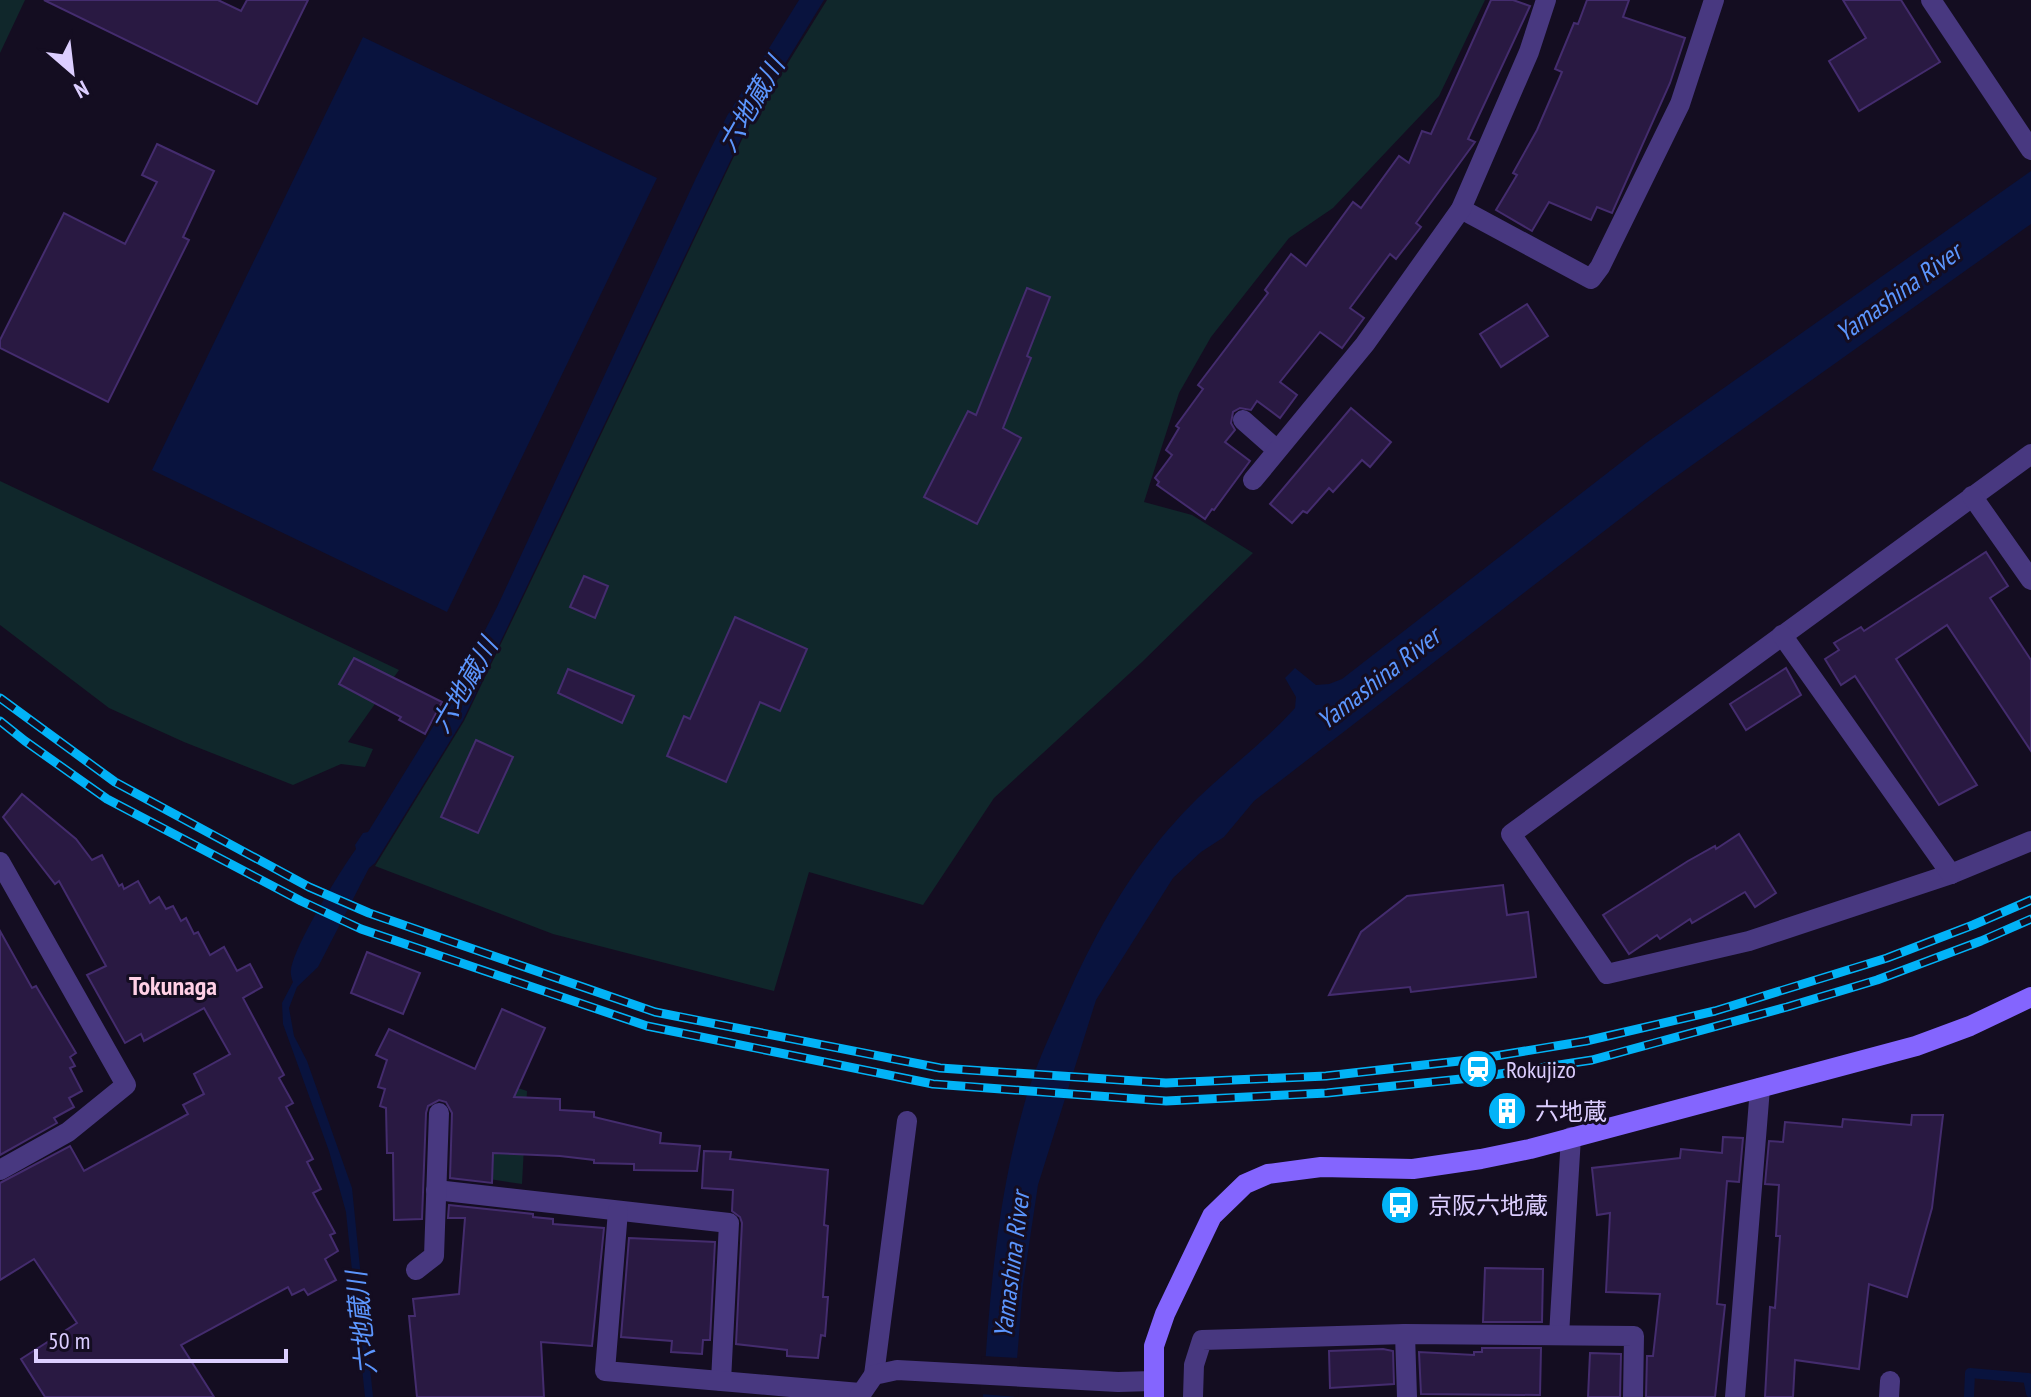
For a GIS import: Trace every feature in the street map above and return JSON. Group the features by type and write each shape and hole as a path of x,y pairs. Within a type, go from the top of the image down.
{"street":[{"path":"1253,480 1365,344 1461,209 1529,52 1546,0"},
{"path":"1461,209 1591,279 1600,267 1680,104 1714,0"},
{"path":"1931,0 2031,150"},
{"path":"1243,420 1277,450"},
{"path":"2031,454 1511,834 1607,974 1749,941 1951,874 2031,841"},
{"path":"1972,496 2031,580"},
{"path":"1782,635 1951,874"},
{"path":"0,862 126,1085 68,1132 0,1170"},
{"path":"874,1375 897,1370 1118,1382 1153,1389 1154,1346 1165,1314 1212,1216 1245,1184 1268,1174 1321,1167 1413,1169 1530,1149 1916,1046 1970,1026 2031,997"},
{"path":"1735,1397 1760,1088"},
{"path":"416,1270 434,1256 439,1113"},
{"path":"618,1211 605,1371 859,1395 874,1375 907,1121"},
{"path":"1559,1335 1571,1137"},
{"path":"436,1190 729,1223 721,1381"},
{"path":"1405,1334 1407,1397"},
{"path":"1193,1397 1194,1365 1202,1340 1405,1334 1634,1336 1633,1397"}],"green space":[{"path":"0,0 25,0 0,53"},
{"path":"827,0 1485,0 1439,96 1333,208 1289,238 1211,337 1179,393 1144,502 1192,515 1253,553 1142,662 994,798 923,905 809,872 774,991 553,934 375,866 464,721 747,129"},
{"path":"0,481 399,670 348,742 373,749 365,767 341,764 293,785 184,742 109,708 0,625"},
{"path":"487,1078 527,1091 522,1184 489,1179"}],"water":[{"name":"六地蔵川","path":"799,0 824,0 747,126 463,720 369,868 318,967 297,987 289,1008 294,1036 307,1061 352,1188 373,1397 365,1397 346,1212 329,1151 283,1024 282,1003 293,982 291,971 294,959 319,909 356,849 355,845 363,833 368,832 447,704 497,607 727,116"},
{"path":"363,37 657,178 447,612 152,470"},
{"name":"Yamashina River","path":"2031,171 2031,224 1660,488 1254,801 1224,837 1201,852 1173,878 1096,1000 1038,1185 1023,1285 1014,1397 983,1397 1000,1215 1023,1109 1044,1048 1092,945 1116,901 1144,860 1190,806 1295,708 1296,697 1285,678 1295,668 1316,685 1342,679 1646,443"}],"pier":[{"path":"982,1356 1020,1358 1018,1397 980,1394"}],"building":[{"path":"44,0 218,0 241,11 247,0 308,0 257,104"},
{"path":"1491,0 1513,0 1530,6 1468,139 1475,142 1416,223 1421,227 1396,259 1390,254 1350,308 1364,318 1342,348 1320,332 1280,382 1297,395 1280,418 1257,401 1251,410 1240,408 1233,412 1231,423 1235,430 1225,442 1250,461 1205,519 1157,485 1159,482 1155,478 1172,455 1166,450 1179,428 1176,426 1203,389 1198,385 1268,293 1265,290 1291,254 1306,266 1353,202 1361,208 1399,156 1409,163 1422,131 1431,134"},
{"path":"1587,0 1629,0 1623,17 1685,38 1670,83 1612,213 1597,207 1591,220 1549,202 1532,231 1496,210 1517,175 1513,173 1537,130 1562,72 1555,69"},
{"path":"1843,0 1901,0 1940,62 1859,111 1829,61 1866,38"},
{"path":"157,144 214,171 183,237 189,240 108,402 0,348 0,340 64,213 125,244 157,182 142,175"},
{"path":"1027,288 1050,297 1027,356 1031,358 1003,428 1021,438 977,524 924,497 968,411 976,415"},
{"path":"1527,304 1548,336 1501,367 1480,334"},
{"path":"1351,408 1391,442 1370,467 1362,460 1333,492 1329,488 1307,513 1303,511 1292,523 1270,504"},
{"path":"1986,552 2008,586 1990,598 2031,660 2031,751 1947,625 1896,659 1977,785 1939,805 1855,676 1841,685 1825,659 1839,650 1834,643 1861,627 1864,631"},
{"path":"584,576 608,586 595,618 570,607"},
{"path":"735,617 807,649 780,711 760,702 726,782 667,756 684,716 690,719"},
{"path":"354,658 442,702 425,734 399,720 401,717 339,684"},
{"path":"1786,668 1801,695 1746,730 1730,704"},
{"path":"568,669 634,696 622,723 558,693"},
{"path":"476,740 513,757 478,833 441,817"},
{"path":"22,794 76,839 92,860 102,855 119,886 122,884 124,889 138,881 150,903 159,897 166,909 173,906 181,921 186,918 194,934 198,932 210,955 224,947 237,971 250,964 262,987 243,998 284,1075 279,1078 293,1103 286,1107 313,1159 307,1162 321,1189 313,1193 335,1233 330,1235 338,1251 325,1259 336,1280 308,1295 304,1289 292,1295 288,1287 181,1345 214,1397 45,1397 21,1359 77,1323 34,1259 0,1280 0,1183 70,1146 84,1171 188,1114 183,1105 204,1094 194,1074 230,1054 204,1008 144,1041 141,1034 125,1043 87,975 106,966 59,881 55,884 3,817"},
{"path":"1739,834 1776,893 1755,907 1745,892 1692,923 1690,919 1660,939 1657,935 1629,954 1603,915 1688,861 1715,846 1716,849"},
{"path":"1503,885 1507,915 1528,912 1536,977 1411,992 1410,987 1329,995 1361,932 1407,896"},
{"path":"0,931 32,988 36,986 76,1053 70,1057 75,1066 70,1068 82,1091 69,1098 74,1107 54,1118 57,1123 0,1155"},
{"path":"367,952 420,973 403,1014 351,993"},
{"path":"502,1009 545,1028 514,1097 560,1099 560,1110 594,1112 594,1117 661,1133 660,1143 700,1146 697,1171 634,1170 634,1164 493,1153 492,1183 450,1178 452,1113 446,1102 439,1100 428,1106 426,1113 422,1219 394,1220 393,1153 387,1153 386,1108 380,1106 385,1089 378,1087 387,1060 376,1055 389,1029 475,1069"},
{"path":"1912,1115 1943,1115 1932,1208 1907,1297 1869,1284 1859,1369 1795,1360 1793,1397 1765,1397 1770,1307 1775,1308 1780,1236 1776,1236 1779,1185 1765,1184 1769,1141 1783,1142 1785,1122 1842,1127 1843,1119 1911,1125"},
{"path":"1723,1137 1743,1138 1739,1182 1727,1181 1717,1304 1725,1305 1715,1397 1646,1397 1647,1356 1653,1356 1660,1294 1606,1292 1610,1213 1597,1215 1592,1168 1680,1158 1681,1149 1722,1153"},
{"path":"704,1151 731,1152 730,1159 828,1170 823,1297 828,1297 825,1336 821,1335 818,1358 787,1356 787,1350 736,1344 742,1223 732,1211 733,1190 702,1188"},
{"path":"449,1205 533,1214 533,1217 553,1219 553,1224 604,1228 592,1346 541,1342 544,1397 417,1397 409,1316 415,1316 413,1299 459,1294 465,1218 448,1218"},
{"path":"629,1238 715,1242 710,1340 703,1340 702,1354 671,1352 672,1341 621,1337"},
{"path":"1485,1268 1543,1269 1542,1322 1483,1322"},
{"path":"1482,1348 1541,1348 1540,1395 1421,1394 1419,1352 1474,1355 1474,1352 1482,1352"},
{"path":"1329,1351 1393,1351 1394,1384 1330,1388"},
{"path":"1590,1353 1621,1354 1620,1397 1588,1397"}],"waterway":[{"path":"1969,1397 1970,1373 2028,1378 2031,1393"}],"railway":[{"path":"0,698 115,782 309,887 369,913 655,1012 940,1068 1166,1083 1326,1076 1477,1059 1586,1041 1715,1011 1887,958 2031,900"},
{"path":"0,721 107,799 301,901 361,929 647,1026 933,1084 1166,1101 1327,1093 1480,1077 1592,1060 1787,1007 1877,980 2031,919"}],"place":[{"name":"Rokujizo","path":"1478,1069"},
{"name":"六地蔵","path":"1507,1111"},
{"name":"京阪六地蔵","path":"1400,1205"}],"district":[{"name":"Tokunaga","path":"173,985"}]}
